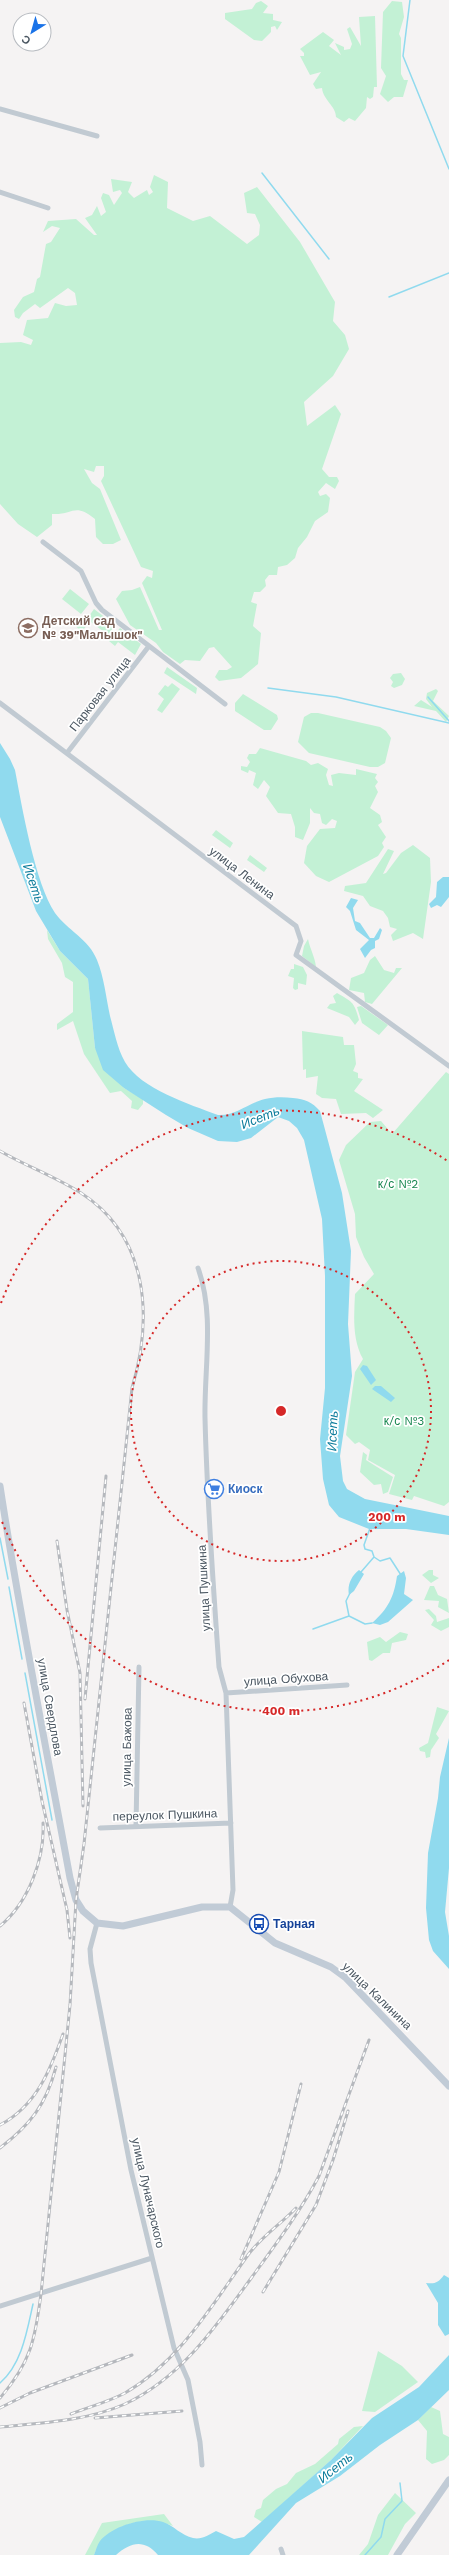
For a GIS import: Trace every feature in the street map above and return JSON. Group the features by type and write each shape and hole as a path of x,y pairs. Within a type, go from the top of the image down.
{"main road":[{"name":"улица Свердлова","path":"0,1486 14,1582 32,1664 70,1878 76,1900 83,1911 97,1923"},
{"path":"97,1923 123,1926 202,1907 230,1907"},
{"name":"улица Калинина","path":"230,1907 274,1943 331,1967 346,1978 449,2086"},
{"path":"397,2555 449,2480"}],"street":[{"path":"0,109 96,136"},
{"path":"0,192 48,208"},
{"path":"43,542 81,571 96,603 102,610 225,704"},
{"name":"Парковая улица","path":"67,753 149,646"},
{"name":"улица Ленина","path":"0,703 296,926 301,941 296,955 449,1066"},
{"name":"улица Пушкина","path":"198,1268 206,1290 208,1350 205,1417 219,1667 226,1692 233,1890 230,1907"},
{"name":"улица Бажова","path":"136,1826 139,1667"},
{"name":"улица Обухова","path":"226,1692 347,1684"},
{"name":"переулок Пушкина","path":"100,1828 231,1823"},
{"name":"улица Луначарского","path":"97,1923 90,1949 91,1963 131,2170 174,2348 188,2380 200,2442 202,2465"},
{"path":"0,2306 152,2258"}],"green space":[{"path":"261,1 268,6 263,13 273,14 273,20 282,22 277,30 275,26 271,27 271,32 262,41 254,40 225,19 225,13 252,9 256,3"},
{"path":"392,1 402,2 404,17 399,34 401,38 401,74 404,80 408,80 403,97 394,97 388,102 380,94 386,76 381,68 383,12"},
{"path":"375,16 377,87 374,87 373,97 370,99 367,97 366,108 355,121 349,118 344,122 336,117 334,110 322,88 316,89 313,84 321,72 310,75 300,56 304,56 304,53 300,49 323,32 334,40 329,46 341,55 335,43 344,47 344,50 350,49 352,44 347,29 350,27 361,46 359,17"},
{"path":"154,175 168,182 167,208 193,221 210,216 247,244 259,235 260,225 255,214 247,213 244,193 257,187 300,242 335,302 333,321 345,335 349,349 333,376 304,402 307,426 335,405 341,414 322,469 329,477 337,477 339,481 335,489 326,483 318,492 320,496 326,494 330,498 328,512 315,521 307,537 298,548 295,558 287,565 278,567 277,575 269,575 265,580 266,586 260,592 254,592 251,602 257,604 253,626 261,633 258,664 241,678 219,681 215,677 219,670 227,670 232,667 214,647 209,648 200,661 185,660 180,664 163,652 156,643 130,625 116,599 122,591 140,587 159,630 162,630 142,583 147,576 152,578 153,571 141,567 101,481 104,476 104,466 96,466 94,472 84,469 92,483 100,489 121,540 113,544 103,544 96,537 95,519 83,511 74,510 65,513 52,514 52,525 37,537 18,524 0,504 0,343 21,342 31,345 33,340 23,335 27,320 48,318 55,303 66,306 77,305 75,293 68,288 40,308 35,304 23,313 19,319 15,317 14,310 23,297 34,292 37,279 40,277 46,244 51,242 60,228 52,226 43,232 48,221 76,219 94,235 97,235 85,218 92,215 97,206 101,216 106,212 101,198 103,193 109,195 114,205 122,193 120,190 113,192 111,179 132,182 128,192 134,198 147,190 149,195 153,192 150,187"},
{"path":"70,589 89,604 81,614 62,599"},
{"path":"94,609 115,625 108,635 87,619"},
{"path":"78,622 88,624 82,631 75,626"},
{"path":"120,628 141,644 135,655 118,642 115,646 109,641"},
{"path":"167,667 197,688 196,694 164,673"},
{"path":"401,673 405,679 402,685 394,688 391,686 393,682 390,678 393,674"},
{"path":"172,683 180,689 162,713 157,710 164,699 158,694 165,685 168,687"},
{"path":"436,689 438,691 433,701 449,716 446,722 436,711 414,706 421,700 432,707 426,699 427,693"},
{"path":"243,694 277,715 278,719 271,730 264,730 235,711 235,703"},
{"path":"311,713 318,713 380,727 386,731 391,738 385,763 378,767 370,767 309,753 298,742 304,717"},
{"path":"260,748 306,761 311,765 318,763 328,769 326,775 329,785 333,786 331,775 339,773 356,775 356,769 377,774 375,778 378,782 375,786 378,792 370,808 380,815 382,822 378,825 386,837 382,843 384,847 378,856 329,882 316,876 304,863 307,846 320,829 335,828 337,821 332,819 326,825 322,823 320,814 314,813 310,808 310,823 303,840 295,837 295,827 291,814 278,813 266,796 270,787 264,780 258,789 253,785 256,773 249,770 248,773 241,770 241,766 247,767 250,762 247,758 249,754 256,754"},
{"path":"216,830 233,843 230,848 212,835"},
{"path":"413,845 430,858 431,882 423,939 413,933 393,941 391,935 397,929 390,927 388,918 383,911 370,906 363,896 344,891 345,886 366,883 388,849 394,851 383,874 386,873 401,853"},
{"path":"250,855 267,868 264,872 247,860"},
{"path":"47,930 60,951 88,979 95,1048 124,1088 143,1099 143,1104 138,1110 131,1108 132,1101 121,1091 110,1093 84,1054 73,1021 57,1030 57,1024 73,1012 73,982 65,977 62,963 48,939"},
{"path":"308,939 316,967 302,956 304,946"},
{"path":"375,956 384,970 394,973 396,968 402,968 372,1004 365,1002 364,993 349,990 351,978 364,973 370,960"},
{"path":"294,964 303,967 307,975 306,985 298,983 298,989 295,990 293,988 294,978 288,976 291,969 294,969"},
{"path":"337,993 349,1000 354,1005 359,1020 355,1025 349,1017 327,1008 330,1004 336,1003 333,996"},
{"path":"361,1006 388,1025 379,1035 362,1023 357,1007"},
{"path":"302,1031 343,1037 344,1045 354,1045 356,1064 353,1071 358,1073 358,1078 363,1079 354,1091 383,1110 373,1118 366,1113 341,1114 336,1099 322,1098 316,1094 318,1076 306,1078 306,1069 303,1070"},
{"name":"к/с №2","path":"446,1072 449,1074 449,1502 444,1506 414,1496 412,1500 389,1494 395,1475 368,1460 370,1450 359,1442 355,1444 346,1435 355,1372 363,1359 359,1351 355,1335 355,1294 374,1274 364,1257 356,1237 355,1214 339,1160 346,1145 370,1122 381,1121 392,1134"},
{"path":"363,1452 367,1455 366,1460 393,1477 388,1492 383,1494 381,1484 374,1485 360,1472"},
{"path":"429,1570 433,1570 433,1575 439,1578 431,1583 422,1575"},
{"path":"430,1586 434,1586 438,1595 447,1599 449,1613 438,1607 439,1601 424,1600"},
{"path":"429,1609 436,1616 437,1622 449,1618 449,1627 441,1631 431,1625 434,1620 425,1610"},
{"path":"400,1632 408,1634 406,1640 392,1643 390,1653 383,1653 372,1661 369,1660 367,1642 380,1637 386,1642"},
{"path":"437,1707 449,1711 436,1734 439,1738 431,1750 430,1757 426,1758 425,1752 420,1751 419,1748 428,1743"},
{"path":"378,2351 402,2366 418,2382 375,2412 362,2411"},
{"path":"431,2407 440,2411 443,2434 449,2437 449,2455 444,2460 432,2464 426,2459 427,2431 418,2420"},
{"path":"363,2426 331,2460 262,2522 254,2517 256,2510 261,2508 263,2500 276,2489 287,2484 296,2473 315,2464 338,2444 339,2439 354,2427"},
{"path":"395,2493 416,2513 405,2524 388,2555 359,2555 368,2544 378,2515"},
{"path":"164,2514 173,2526 150,2521 127,2525 116,2529 107,2536 99,2545 94,2555 85,2555 102,2523"}],"water":[{"name":"Исеть","path":"0,743 15,770 30,844 41,883 55,913 89,946 97,960 105,987 110,1016 118,1045 122,1057 132,1072 154,1088 180,1101 218,1115 231,1113 265,1099 279,1097 305,1100 314,1105 320,1111 342,1193 351,1251 348,1324 352,1376 340,1456 343,1481 347,1489 365,1499 449,1516 449,1535 406,1529 369,1529 339,1517 329,1505 323,1479 320,1439 325,1388 325,1276 322,1219 304,1140 297,1128 289,1121 278,1117 251,1138 237,1142 218,1141 188,1128 166,1115 124,1088 103,1070 95,1048 88,979 60,951 36,911 0,817"},
{"path":"443,877 449,877 449,897 441,907 437,905 431,908 429,904 436,897 437,882"},
{"path":"351,898 358,900 353,908 355,921 360,923 370,938 374,938 380,928 382,930 379,939 375,941 375,948 371,950 365,958 360,949 369,940 356,930 350,911 346,907"},
{"path":"363,1365 367,1366 376,1380 371,1385 360,1369"},
{"path":"375,1386 381,1386 395,1398 391,1402 372,1389"},
{"path":"359,1570 364,1574 354,1591 349,1595 350,1581"},
{"path":"404,1571 406,1578 404,1594 413,1600 388,1622 380,1625 372,1623 386,1608 392,1596 397,1576"},
{"path":"449,1738 449,1868 445,1912 449,1936 449,1969 433,1951 429,1940 426,1908 428,1853 438,1798 440,1777"},
{"path":"444,2275 449,2278 449,2334 445,2336 438,2325 438,2303 426,2283 436,2282"},
{"name":"Исеть","path":"449,2355 449,2390 418,2420 380,2445 340,2476 296,2503 249,2555 158,2555 148,2546 137,2544 127,2547 116,2555 94,2555 97,2546 105,2536 120,2527 138,2521 156,2520 163,2522 193,2538 202,2538 216,2531 234,2539 244,2537 331,2460 372,2418 419,2387"}],"waterway":[{"path":"410,0 403,56 449,169"},
{"path":"262,173 329,259"},
{"path":"389,297 449,273"},
{"path":"268,688 336,697 449,723"},
{"path":"428,697 449,721"},
{"path":"361,1572 374,1557 372,1551 365,1549 364,1545 370,1528"},
{"path":"0,1538 8,1579"},
{"path":"374,1557 380,1561 390,1558 401,1575"},
{"path":"9,1587 22,1659"},
{"path":"349,1616 346,1601 350,1593"},
{"path":"313,1629 349,1616 365,1624 372,1623"},
{"path":"25,1673 52,1820"},
{"path":"0,2383 14,2366 19,2357 26,2336 33,2304"},
{"path":"365,2555 381,2537 385,2519 402,2501 400,2483"}],"railway":[{"path":"0,1151 71,1187 104,1211 121,1232 133,1256 140,1281 143,1307 139,1361 132,1388 84,1844 76,1900 70,2005 41,2294 34,2338 30,2350 19,2373 0,2398"},
{"path":"85,1699 106,1476"},
{"path":"57,1541 67,1610 80,1673 83,1806"},
{"path":"24,1703 42,1801 67,1910 70,1938"},
{"path":"0,1926 19,1905 33,1879 41,1851 43,1823"},
{"path":"0,2125 13,2117 32,2098 47,2074 63,2034"},
{"path":"0,2427 80,2418 110,2410 145,2393 164,2380 181,2365 225,2314 296,2215 312,2189 319,2176 369,2040"},
{"path":"0,2148 20,2131 36,2113 47,2092 56,2067"},
{"path":"241,2259 279,2172 301,2084"},
{"path":"263,2292 316,2205 333,2160 348,2111"},
{"path":"71,2414 125,2393 145,2380 162,2365 194,2331 253,2248 296,2208"},
{"path":"0,2408 30,2393 132,2355"},
{"path":"95,2418 182,2411"}],"place":[{"name":"Детский сад № 39\"Малышок\"","path":"28,628"},
{"name":"Киоск","path":"214,1489"},
{"name":"Тарная","path":"259,1924"}],"park label":[{"name":"к/с №3","path":"404,1421"}]}
